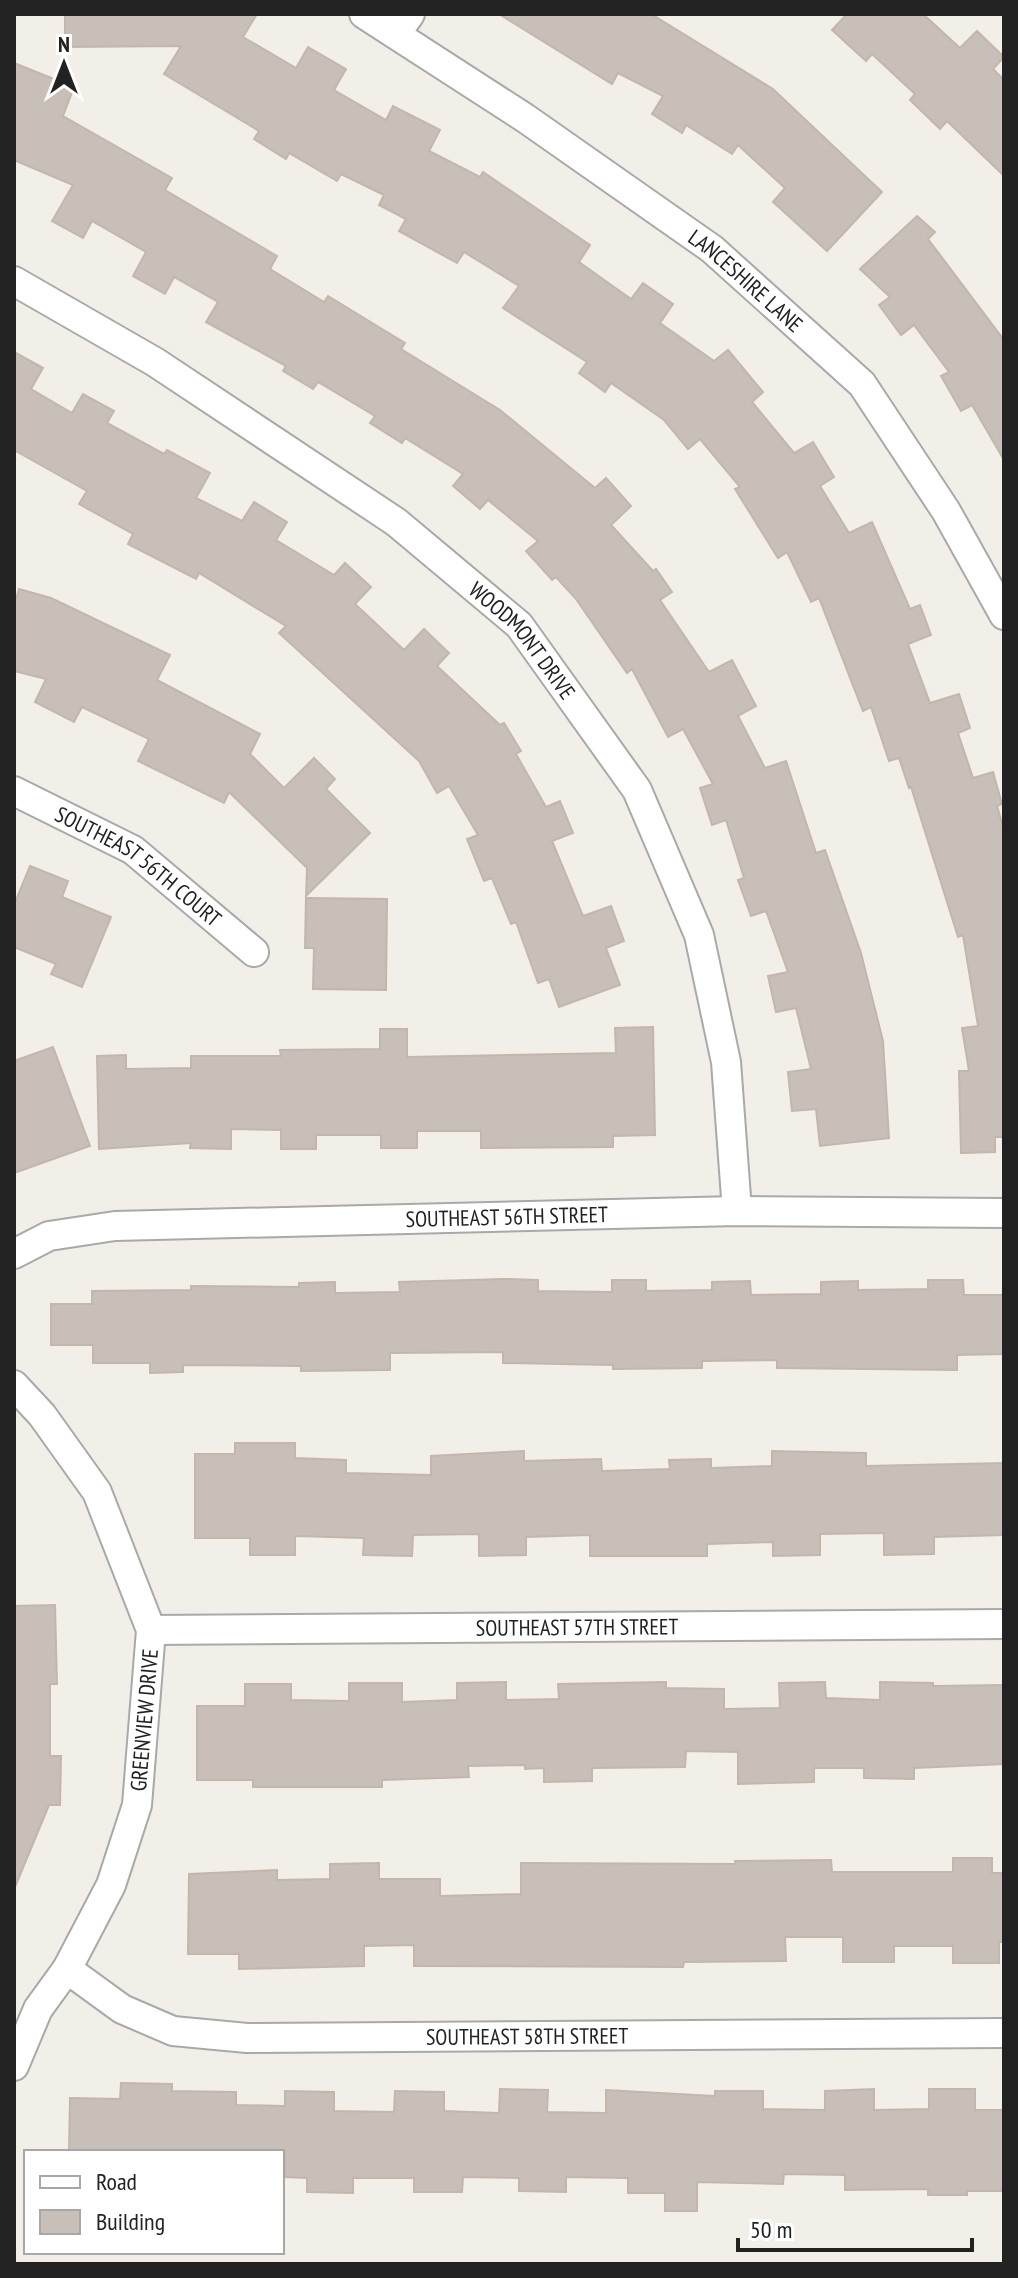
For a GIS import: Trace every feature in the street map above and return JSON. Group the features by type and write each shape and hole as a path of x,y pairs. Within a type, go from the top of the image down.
{"street":[{"path":"364,14 403,24"},
{"name":"LANCESHIRE LANE","path":"403,24 525,118 712,249 862,384 946,511 1004,615"},
{"name":"WOODMONT DRIVE","path":"14,281 155,362 396,522 519,625 637,790 699,935 726,1062 737,1211"},
{"name":"SOUTHEAST 56TH COURT","path":"14,791 133,850 254,952"},
{"name":"SOUTHEAST 56TH STREET","path":"14,1254 49,1236 115,1226 737,1211 1004,1213"},
{"name":"GREENVIEW DRIVE","path":"14,1385 42,1415 97,1492 151,1630 137,1805 111,1885 67,1969 38,2009 14,2066"},
{"name":"SOUTHEAST 57TH STREET","path":"151,1630 1004,1624"},
{"name":"SOUTHEAST 58TH STREET","path":"67,1969 122,2009 173,2031 247,2038 1004,2033"}],"building":[{"path":"65,14 257,14 243,37 296,68 308,47 346,69 334,90 386,120 393,106 440,130 429,151 480,177 483,172 590,245 579,262 631,299 643,283 673,304 660,323 714,361 728,350 763,392 752,402 794,453 813,442 834,477 820,486 849,533 872,522 910,609 920,605 931,635 908,644 930,703 959,694 970,728 958,733 973,778 993,772 1002,804 997,806 1004,830 1004,1137 995,1137 995,1152 961,1153 959,1071 969,1071 962,1028 978,1026 963,935 958,937 911,787 899,758 889,761 871,707 863,711 819,598 811,602 787,552 778,558 735,489 740,487 700,439 688,449 664,420 611,383 605,392 579,373 587,362 503,308 519,286 464,252 457,263 399,231 406,219 379,205 384,195 341,174 337,181 289,153 286,159 254,139 259,131 164,74 181,46 65,47"},
{"path":"499,14 651,14 773,89 882,192 827,251 773,202 785,188 738,145 732,154 686,125 682,133 652,114 663,96 618,73 612,84"},
{"path":"847,14 923,14 960,48 977,31 1004,57 993,69 1004,80 1004,176 947,121 940,129 910,100 915,94 872,54 866,61 832,30"},
{"path":"14,63 74,87 63,116 172,178 165,190 277,256 270,269 324,302 328,296 405,343 401,349 500,410 595,488 606,478 631,506 611,525 653,571 656,569 672,592 660,600 709,672 732,660 756,706 738,716 765,768 786,761 816,853 825,850 861,953 883,1041 889,1138 820,1146 816,1109 792,1111 788,1072 811,1069 796,1008 776,1012 768,976 788,972 766,911 751,916 738,880 744,878 726,820 712,825 700,788 713,784 683,729 668,737 632,669 627,673 576,599 556,577 552,580 526,551 538,541 488,500 480,509 453,486 463,474 405,438 402,443 370,423 375,416 318,382 313,389 283,371 286,366 206,322 218,302 174,277 165,294 133,276 146,252 92,221 83,238 52,221 73,185 14,160"},
{"path":"917,216 935,232 928,239 1004,340 1004,460 972,405 961,411 941,376 949,372 914,325 901,335 879,305 890,297 860,269"},
{"path":"14,352 43,368 31,389 72,413 83,394 114,411 107,423 164,454 167,450 210,473 196,498 242,521 254,502 287,522 276,540 334,575 345,563 371,587 355,604 404,650 424,629 449,653 437,666 500,725 504,723 521,751 516,754 546,807 560,801 573,833 552,841 583,916 611,906 624,941 606,948 620,985 559,1007 549,979 538,983 516,922 511,924 492,878 484,881 467,839 478,835 449,786 437,793 419,761 279,633 286,626 199,573 196,579 128,544 133,534 79,504 87,491 14,450"},
{"path":"19,589 51,598 170,655 157,680 260,734 250,754 284,788 314,758 335,779 326,789 370,833 306,896 307,868 229,792 224,803 138,761 149,739 82,707 74,722 35,702 46,679 14,671 14,606"},
{"path":"30,866 68,881 62,897 111,917 82,987 51,974 56,964 14,947 14,905"},
{"path":"306,898 387,899 386,990 313,989 314,948 305,948"},
{"path":"653,1027 655,1135 613,1136 613,1147 481,1148 481,1131 417,1131 417,1148 381,1148 381,1135 316,1135 316,1149 281,1149 281,1130 231,1129 231,1149 190,1148 191,1143 99,1149 97,1056 126,1055 126,1069 191,1068 191,1056 281,1056 280,1050 380,1049 380,1029 407,1029 407,1057 616,1053 615,1028"},
{"path":"53,1047 90,1146 14,1173 14,1061"},
{"path":"538,1280 538,1291 612,1292 612,1280 646,1280 646,1291 712,1290 712,1282 750,1281 751,1295 821,1294 821,1282 858,1281 858,1290 928,1289 928,1280 963,1280 964,1295 1004,1295 1004,1354 957,1355 957,1370 777,1368 777,1360 702,1361 702,1368 613,1369 613,1365 503,1363 503,1352 390,1353 390,1370 301,1371 301,1366 183,1365 183,1372 150,1373 150,1363 93,1363 93,1345 51,1345 51,1304 92,1304 92,1291 191,1290 191,1286 299,1287 299,1283 335,1282 335,1293 400,1292 399,1282"},
{"path":"235,1443 295,1443 295,1458 346,1460 346,1473 431,1475 431,1456 524,1451 524,1461 601,1459 602,1471 670,1469 669,1460 711,1459 711,1468 772,1466 772,1451 866,1453 866,1466 1004,1463 1004,1535 934,1537 934,1554 884,1555 884,1533 820,1534 820,1555 773,1556 773,1542 707,1544 707,1556 590,1556 590,1535 526,1537 526,1555 479,1556 479,1534 413,1535 412,1556 363,1555 364,1538 295,1536 295,1555 250,1555 250,1538 195,1538 195,1454 235,1454"},
{"path":"55,1605 57,1684 50,1684 50,1756 61,1756 60,1805 49,1805 15,1887 14,1606"},
{"path":"506,1682 506,1700 559,1699 558,1684 666,1682 666,1688 724,1689 724,1709 780,1708 779,1683 825,1682 826,1698 880,1700 880,1682 933,1683 933,1686 1004,1685 1004,1764 914,1768 914,1779 864,1778 864,1768 814,1768 814,1782 738,1784 738,1752 686,1751 685,1767 592,1768 592,1781 544,1782 544,1768 525,1769 525,1765 468,1766 469,1777 382,1780 382,1787 253,1787 253,1780 197,1780 197,1706 245,1706 245,1684 291,1684 291,1700 349,1701 349,1683 402,1683 402,1702 457,1700 457,1683"},
{"path":"953,1858 992,1858 992,1873 1004,1873 1004,1942 999,1942 999,1963 953,1963 953,1946 894,1946 894,1962 843,1962 843,1937 785,1937 786,1961 684,1962 683,1967 414,1966 414,1945 364,1946 364,1966 239,1969 239,1954 188,1954 189,1874 277,1870 277,1880 330,1879 330,1864 379,1863 379,1879 440,1879 440,1896 521,1894 521,1863 736,1864 735,1861 831,1860 832,1872 953,1872"},
{"path":"121,2083 172,2084 172,2091 236,2092 236,2105 285,2106 285,2091 334,2092 334,2111 394,2112 395,2091 444,2092 444,2111 499,2113 500,2089 548,2090 547,2112 606,2113 606,2090 715,2096 715,2091 763,2091 763,2109 825,2110 825,2091 874,2089 874,2110 929,2109 929,2089 975,2089 975,2110 1004,2110 1004,2191 928,2195 928,2189 845,2190 845,2175 784,2174 783,2184 697,2182 697,2211 665,2211 665,2193 628,2193 628,2178 566,2177 566,2192 519,2191 519,2178 463,2177 462,2192 414,2192 414,2178 353,2178 353,2193 307,2192 307,2178 285,2177 284,2150 69,2150 70,2098 120,2099"}]}
